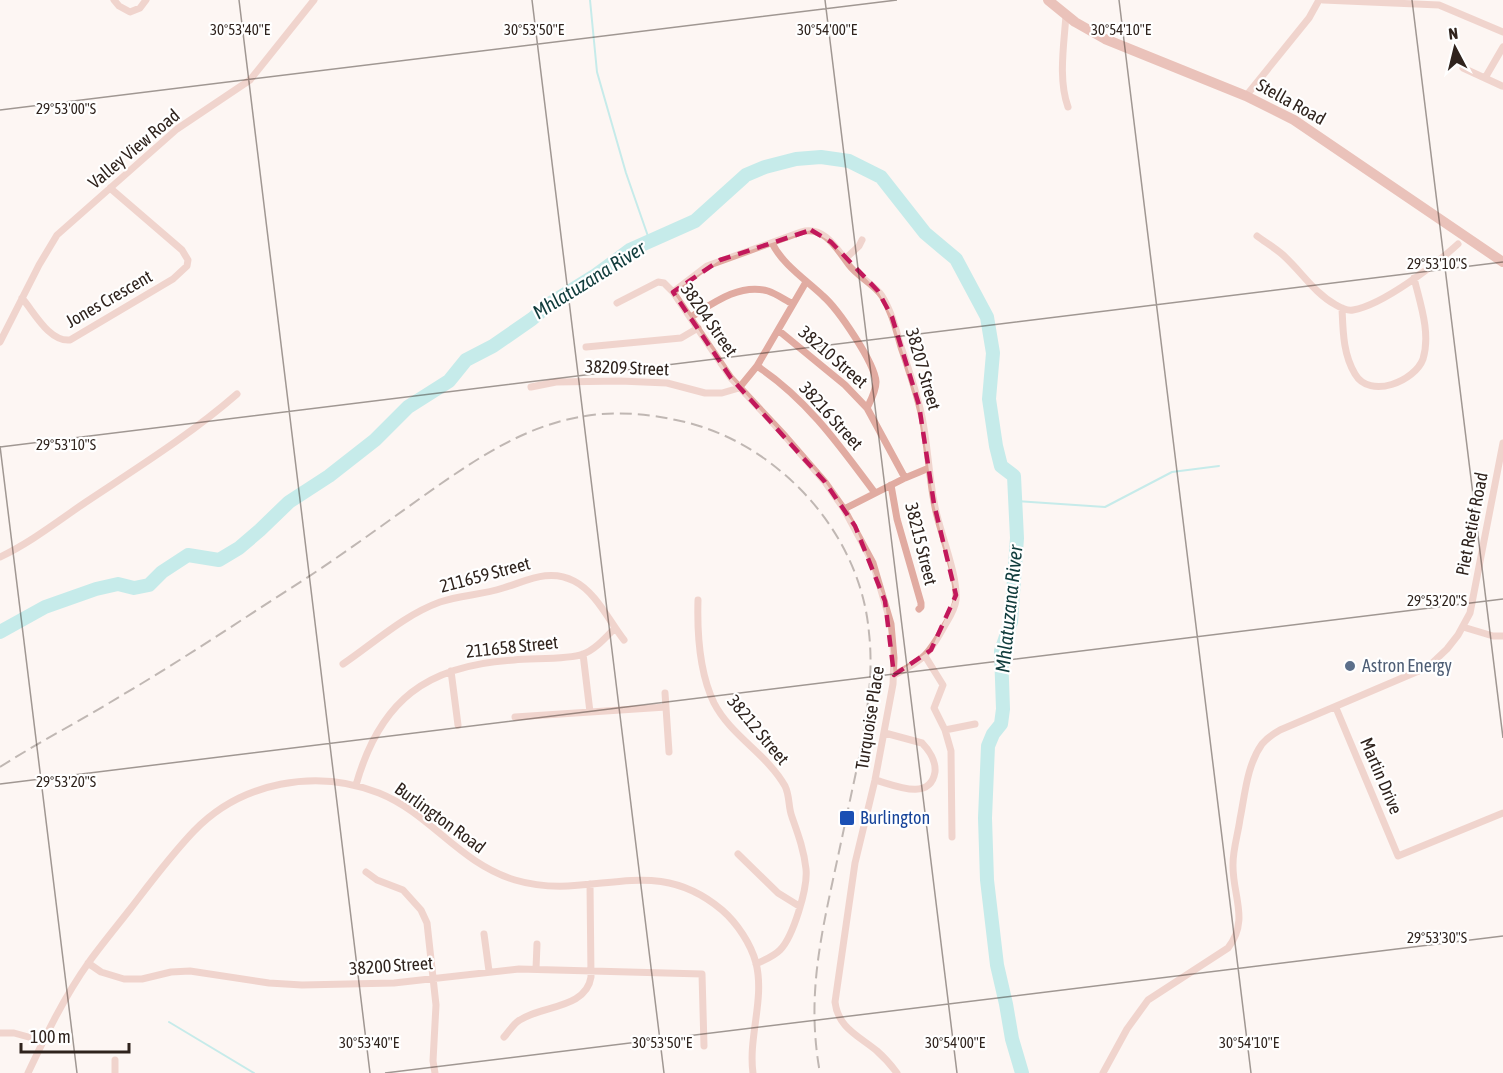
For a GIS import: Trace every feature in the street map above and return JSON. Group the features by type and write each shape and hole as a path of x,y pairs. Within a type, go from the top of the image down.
{"main road":[{"name":"Stella Road","path":"1048,0 1088,30 1114,43 1274,108 1503,262"}],"street":[{"path":"114,0 118,6 130,12 140,8 146,0"},
{"name":"Valley View Road","path":"0,342 57,235 177,129 250,80 314,0"},
{"path":"1246,96 1321,0 1439,5 1503,32"},
{"path":"1066,15 1063,80 1068,107"},
{"path":"1485,78 1503,47"},
{"path":"1463,68 1502,86"},
{"name":"Jones Crescent","path":"22,298 54,337 62,341 70,340 174,279 187,266 188,260 182,250 110,188"},
{"name":"38207 Street","path":"673,292 707,266 806,231 816,231 831,242 851,268 879,291 889,310 919,405 936,513 949,557 956,600 951,615 931,650 894,675"},
{"path":"1257,236 1283,255 1312,286 1331,302 1342,308 1353,310 1375,302 1414,278 1458,244"},
{"path":"845,259 862,240"},
{"path":"772,243 779,254 806,282 824,296 842,317 872,368 876,388 867,408"},
{"path":"1342,308 1345,350 1356,377 1375,386 1385,387 1395,384 1420,364 1424,356 1424,321 1414,278"},
{"name":"38204 Street","path":"616,303 658,282 664,283 691,317 739,388"},
{"path":"739,388 757,366 806,282"},
{"path":"691,317 741,291 769,291 793,304"},
{"path":"586,347 681,338 698,328"},
{"name":"38210 Street","path":"777,330 845,385 867,408 904,478"},
{"name":"38216 Street","path":"757,366 812,412 875,493"},
{"name":"38209 Street","path":"531,387 556,382 620,381 667,383 712,393 739,388"},
{"name":"Turquoise Place","path":"739,388 825,482 844,509 864,544 879,580 891,629 894,675 885,733 855,863 835,1002 836,1012 844,1027 876,1050 897,1073"},
{"path":"0,557 24,544 164,450 237,394"},
{"name":"Piet Retief Road","path":"1103,1073 1126,1029 1148,1000 1228,948 1236,937 1240,920 1233,864 1247,782 1259,749 1273,734 1428,667 1448,649 1463,627 1472,605 1503,442"},
{"path":"844,509 904,478 929,468"},
{"name":"38215 Street","path":"891,485 897,519 921,603 919,609"},
{"name":"211659 Street","path":"343,664 412,616 439,603 504,588 543,575 564,577 582,586 624,640"},
{"name":"38212 Street","path":"698,600 700,650 707,685 723,717 764,758 787,790 790,811 801,843 806,872 806,884 799,906 791,930 781,949 756,964"},
{"path":"1463,627 1484,634 1503,636"},
{"name":"211658 Street","path":"356,785 368,749 377,732 390,713 412,692 451,671 480,663 583,654 615,628"},
{"path":"583,654 590,712"},
{"path":"925,656 943,685 934,708 945,730 951,751 952,837"},
{"path":"451,671 458,725"},
{"path":"665,693 669,752"},
{"path":"515,717 666,707"},
{"name":"Martin Drive","path":"1336,708 1398,856 1503,813"},
{"path":"945,730 975,724"},
{"path":"875,780 918,790 928,787 933,780 934,764 922,742 885,733"},
{"name":"Burlington Road","path":"28,1073 62,1006 88,963 167,861 195,829 217,810 255,790 290,782 326,781 356,785 380,793 413,813 461,852 490,870 514,880 544,886 640,879 659,880 675,883 697,892 726,913 736,925 756,964 758,991 753,1073"},
{"path":"738,854 778,894 799,906"},
{"path":"366,872 377,880 403,890 421,910 427,923 436,1005 433,1061 435,1073"},
{"path":"504,1037 523,1019 577,997 587,988 591,971 590,884"},
{"path":"484,934 489,972"},
{"path":"536,969 537,944"},
{"name":"38200 Street","path":"88,963 101,972 134,980 189,971 269,983 302,985 369,984 536,969 702,974 704,1046"},
{"path":"0,1033 14,1033 43,1041"},
{"path":"115,1060 115,1073"}],"highlighted area":[{"path":"811,230 831,242 878,291 892,317 919,405 934,504 956,595 931,650 894,675 885,601 855,526 825,482 731,378 673,292 720,260"}],"waterway":[{"path":"590,0 597,72 626,173 650,242"},
{"name":"Mhlatuzana River","path":"0,632 45,607 96,589 118,584 134,588 149,585 162,572 188,555 219,560 239,548 289,502 329,476 375,440 408,407 449,381 466,360 493,346 551,303 596,275 630,250 695,221 746,175 765,167 796,159 821,157 849,161 881,177 925,233 956,259 987,317 993,353 989,399 1001,466 1014,476 1017,538 1011,622 1001,651 1003,709 1001,724 993,734 988,746 985,818 987,880 997,965 1012,1039 1022,1073"},
{"path":"1016,501 1105,507 1172,472 1219,466"},
{"path":"169,1022 254,1073"}],"railway":[{"path":"0,767 141,684 319,570 440,484 501,446 532,431 564,420 599,414 636,414 676,420 720,433 747,447 772,464 816,507 830,526 852,566 866,610 871,666 866,714 816,973 815,1022 820,1073"}],"place":[{"name":"Astron Energy","path":"1350,666"},
{"name":"Burlington","path":"847,818"}]}
